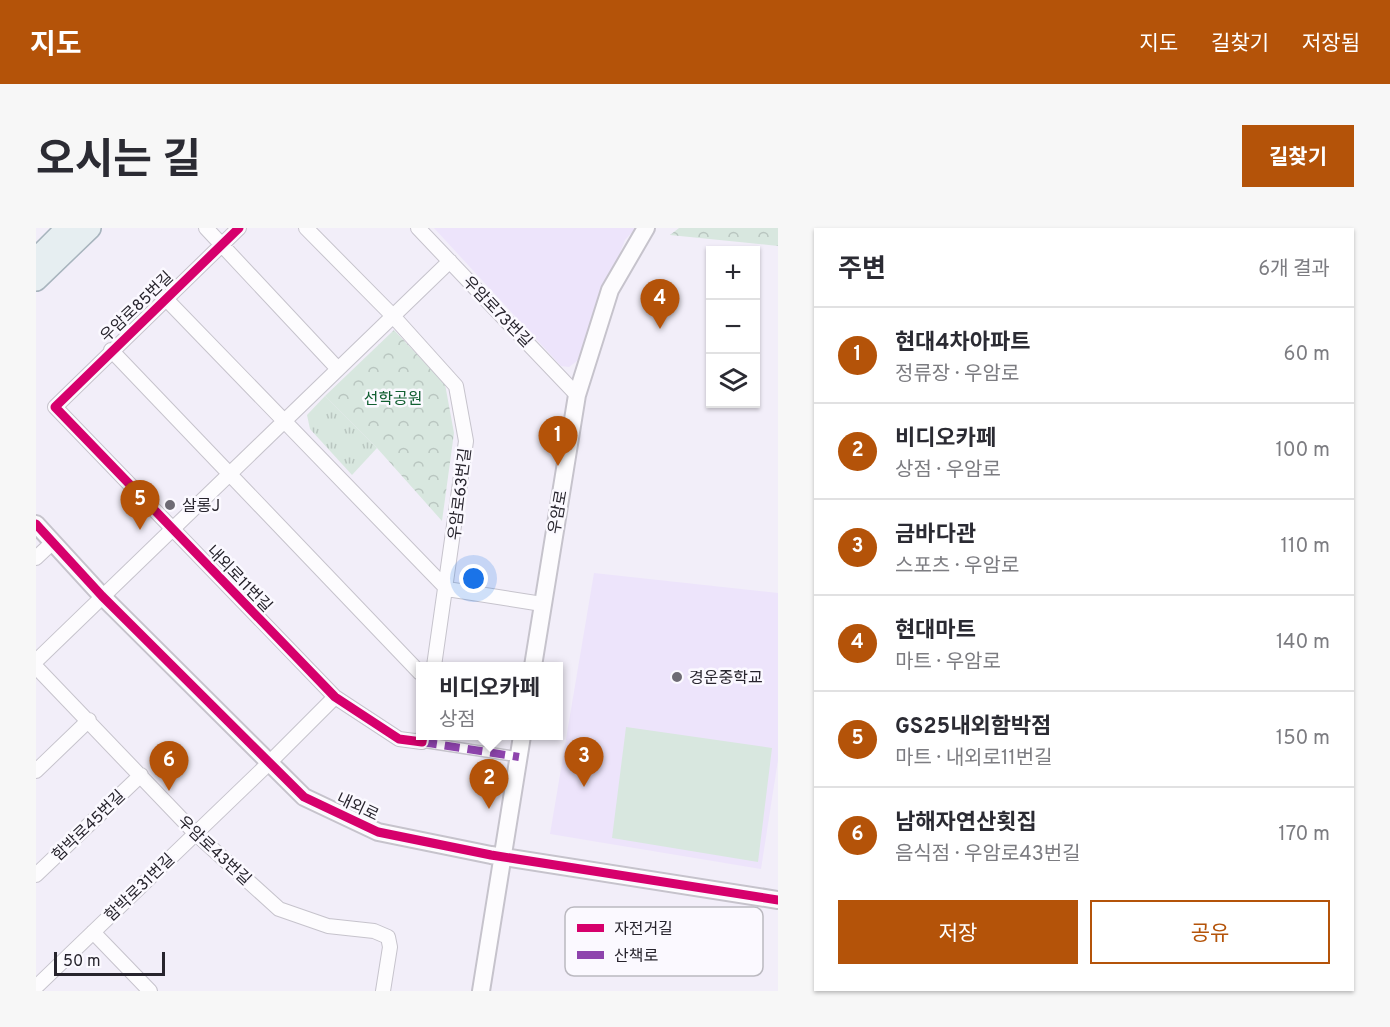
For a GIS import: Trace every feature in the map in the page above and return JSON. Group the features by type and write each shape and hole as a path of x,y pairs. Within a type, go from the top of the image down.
{"main road":[{"path":"37,256 67,228"},
{"path":"36,280 90,228"}],"street":[{"path":"206,228 338,369"},
{"name":"우암로85번길","path":"55,407 111,350 239,228"},
{"path":"306,228 393,316"},
{"name":"우암로73번길","path":"418,228 577,395"},
{"name":"우암로","path":"533,662 577,395 610,290 646,228"},
{"path":"36,661 450,261"},
{"path":"166,299 447,589 542,604"},
{"name":"우암로63번길","path":"393,316 456,386 466,441 447,589 435,662"},
{"path":"111,350 416,669"},
{"name":"내외로11번길","path":"55,407 335,697 399,739 416,739"},
{"name":"내외로","path":"36,524 102,596 304,797 378,832 491,855 505,855 778,900"},
{"path":"36,558 53,542"},
{"name":"우암로43번길","path":"36,667 195,833 279,909 328,926 374,931 388,936 390,947 383,991"},
{"name":"함박로31번길","path":"36,987 269,764 335,697"},
{"path":"36,771 89,720"},
{"name":"내외로11번길","path":"428,740 519,757"},
{"path":"482,991 521,740"},
{"name":"함박로45번길","path":"36,875 141,775"},
{"path":"93,932 150,991"}],"shaded area":[{"path":"434,228 636,228 625,240 577,361 569,367 561,366"},
{"name":"경운중학교","path":"594,573 778,593 778,760 761,869 550,834"}],"green space":[{"path":"679,228 778,228 778,246 670,235"},
{"name":"선학공원","path":"394,330 445,384 454,433 442,521 377,448 325,396"},
{"path":"325,396 377,448 352,475 310,429 307,415"},
{"path":"626,727 772,748 758,862 612,838"}],"marked path":[{"path":"422,742 519,757"}],"cycle path":[{"path":"239,228 55,407 335,697 399,739 422,742 422,740"},
{"path":"36,524 102,596 304,797 378,832 491,855 778,900"}],"place":[{"name":"현대마트","path":"660,329"},
{"name":"현대4차아파트","path":"558,466"},
{"name":"살롱J","path":"170,505"},
{"name":"GS25내외함박점","path":"140,530"},
{"name":"경운중학교","path":"677,677"},
{"name":"금바다관","path":"584,787"},
{"name":"남해자연산횟집","path":"169,791"},
{"name":"비디오카페","path":"489,809"}]}
